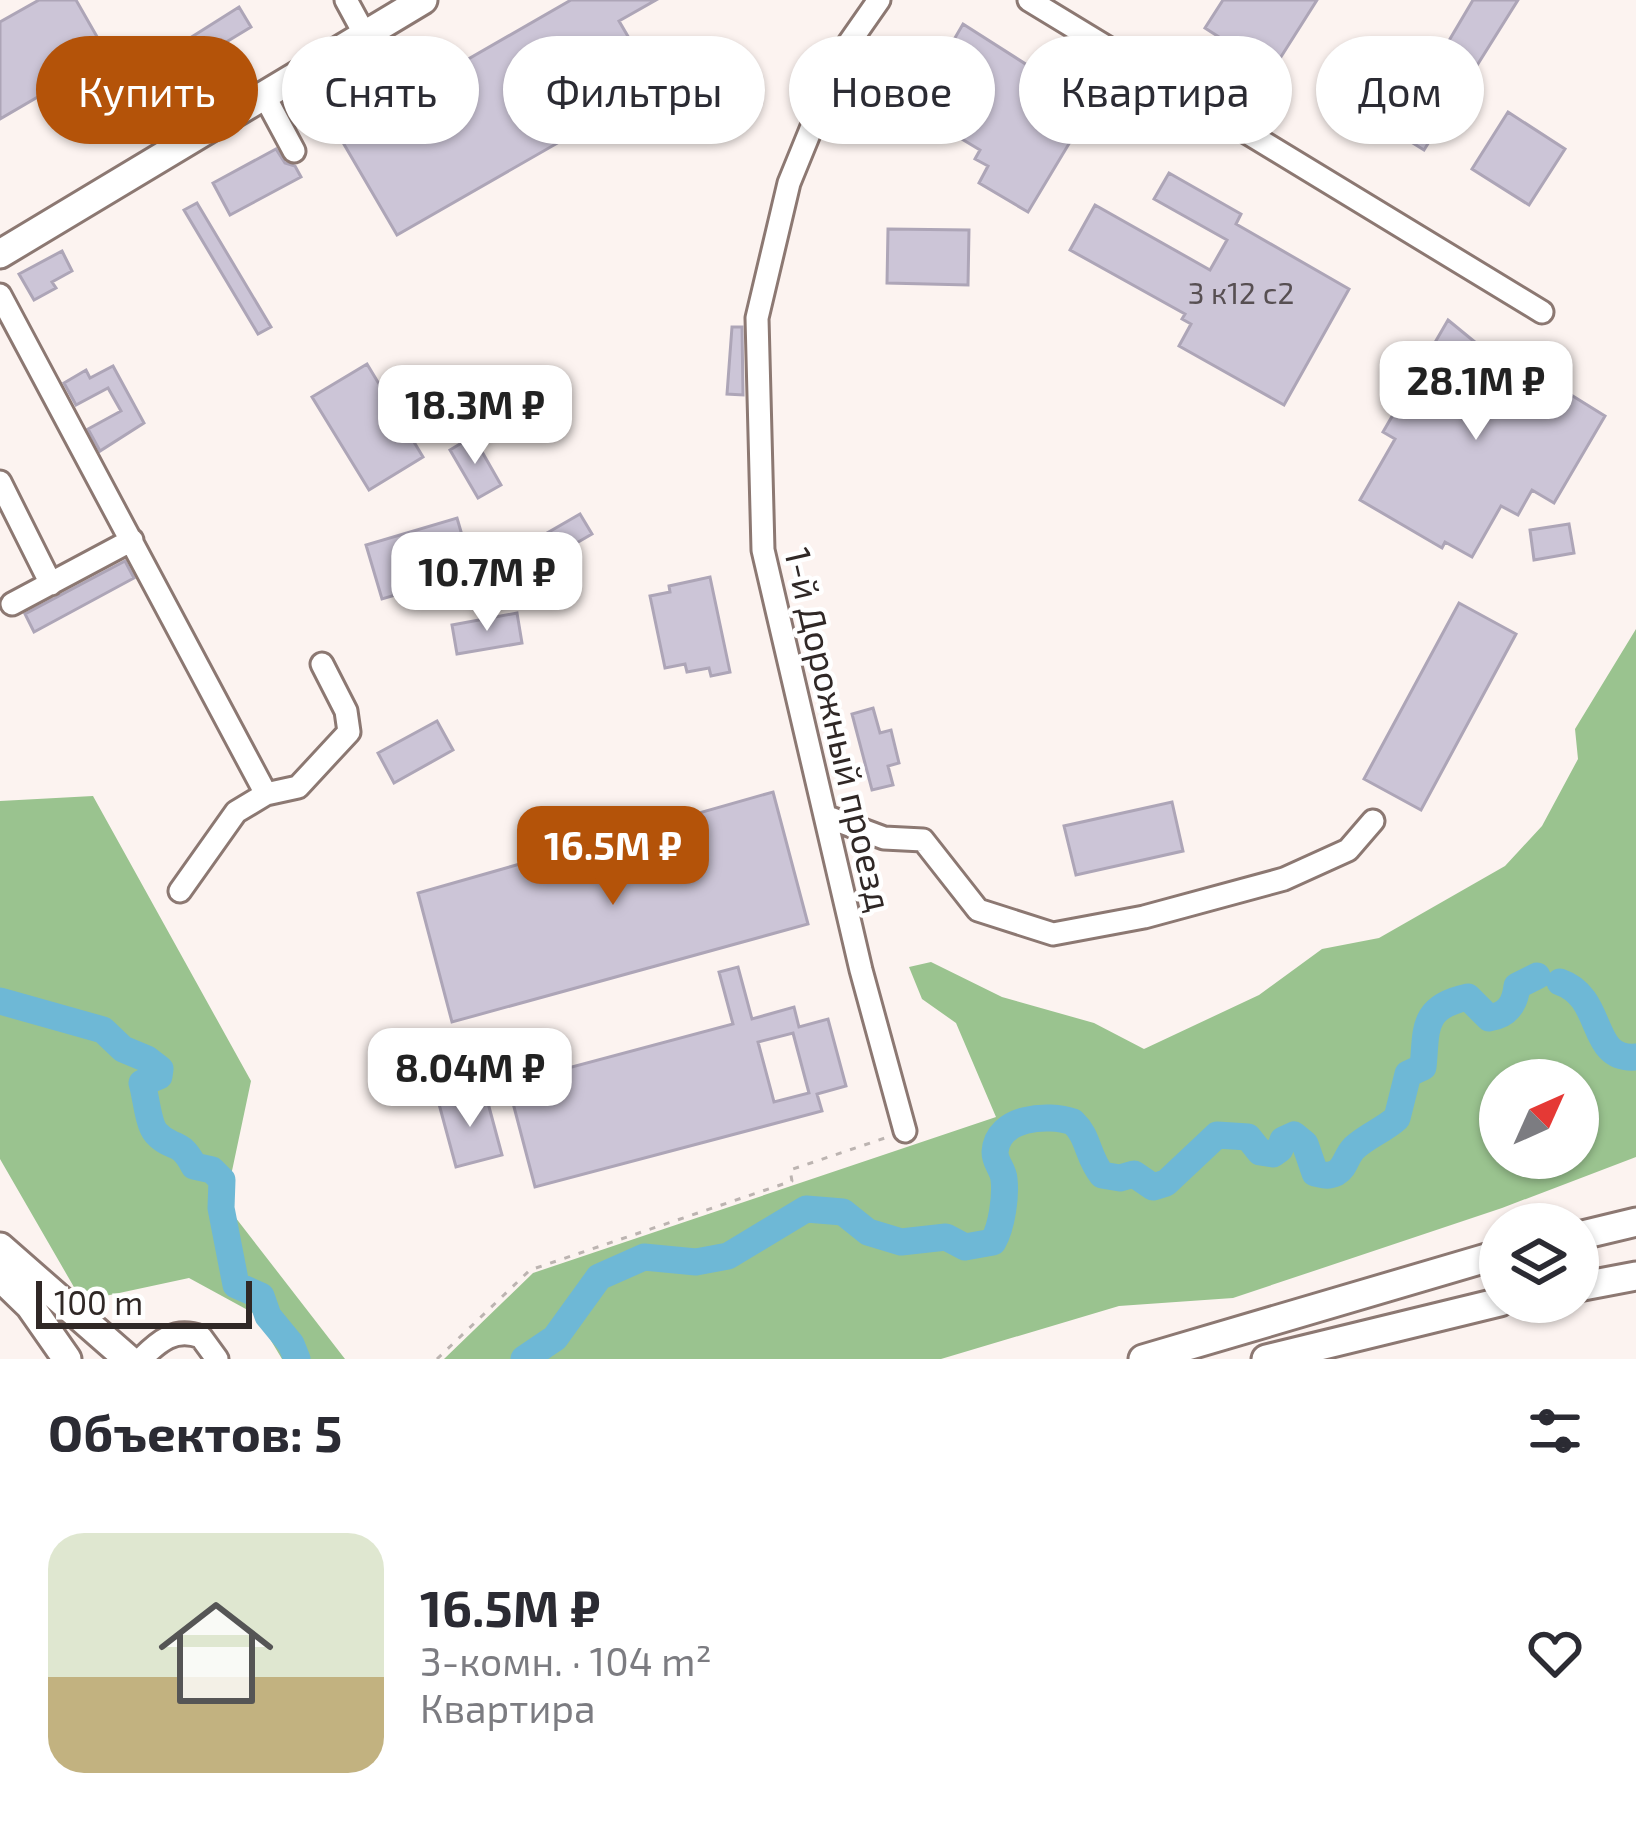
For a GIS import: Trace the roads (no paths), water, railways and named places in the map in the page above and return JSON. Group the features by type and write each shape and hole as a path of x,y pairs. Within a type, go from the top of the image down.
{"main road":[{"path":"0,254 423,0"},
{"path":"1599,1231 1636,1222"},
{"path":"0,1247 128,1359"},
{"path":"1143,1359 1479,1260"},
{"path":"1599,1283 1636,1276"},
{"path":"0,1277 30,1306 67,1359"},
{"path":"1266,1359 1479,1307"}],"street":[{"path":"346,0 365,34"},
{"name":"1-й Дорожный проезд","path":"879,0 842,53 790,183 757,318 763,550 860,970 905,1132"},
{"path":"1029,0 1542,312"},
{"path":"264,95 294,151"},
{"path":"1,300 266,794"},
{"path":"0,482 51,584"},
{"path":"12,604 132,540"},
{"path":"180,891 236,812 266,794 298,787 349,732 346,710 322,664"},
{"path":"825,816 884,838 922,840 978,910 1053,934 1144,917 1284,879 1348,850 1373,821"},
{"path":"141,1359 156,1343 182,1332 201,1337 217,1359"}],"waterway":[{"path":"524,1359 555,1338 599,1277 644,1257 696,1262 728,1256 806,1209 843,1212 868,1232 901,1242 946,1237 965,1247 993,1242 1004,1194 995,1156 998,1140 1025,1120 1073,1122 1102,1175 1134,1174 1153,1187 1166,1183 1217,1135 1248,1137 1260,1152 1273,1154 1283,1140 1294,1135 1305,1144 1315,1173 1333,1174 1354,1148 1397,1118 1408,1074 1423,1067 1426,1032 1441,1007 1468,997 1489,1018 1496,1017 1509,1008 1517,986 1537,976"},
{"path":"1560,982 1585,1001 1610,1049 1636,1057"},
{"path":"0,1001 103,1030 123,1049 160,1069 159,1076 142,1083 153,1129 184,1151 194,1166 212,1170 222,1180 221,1208 236,1285 261,1296 268,1316 297,1359"}]}
